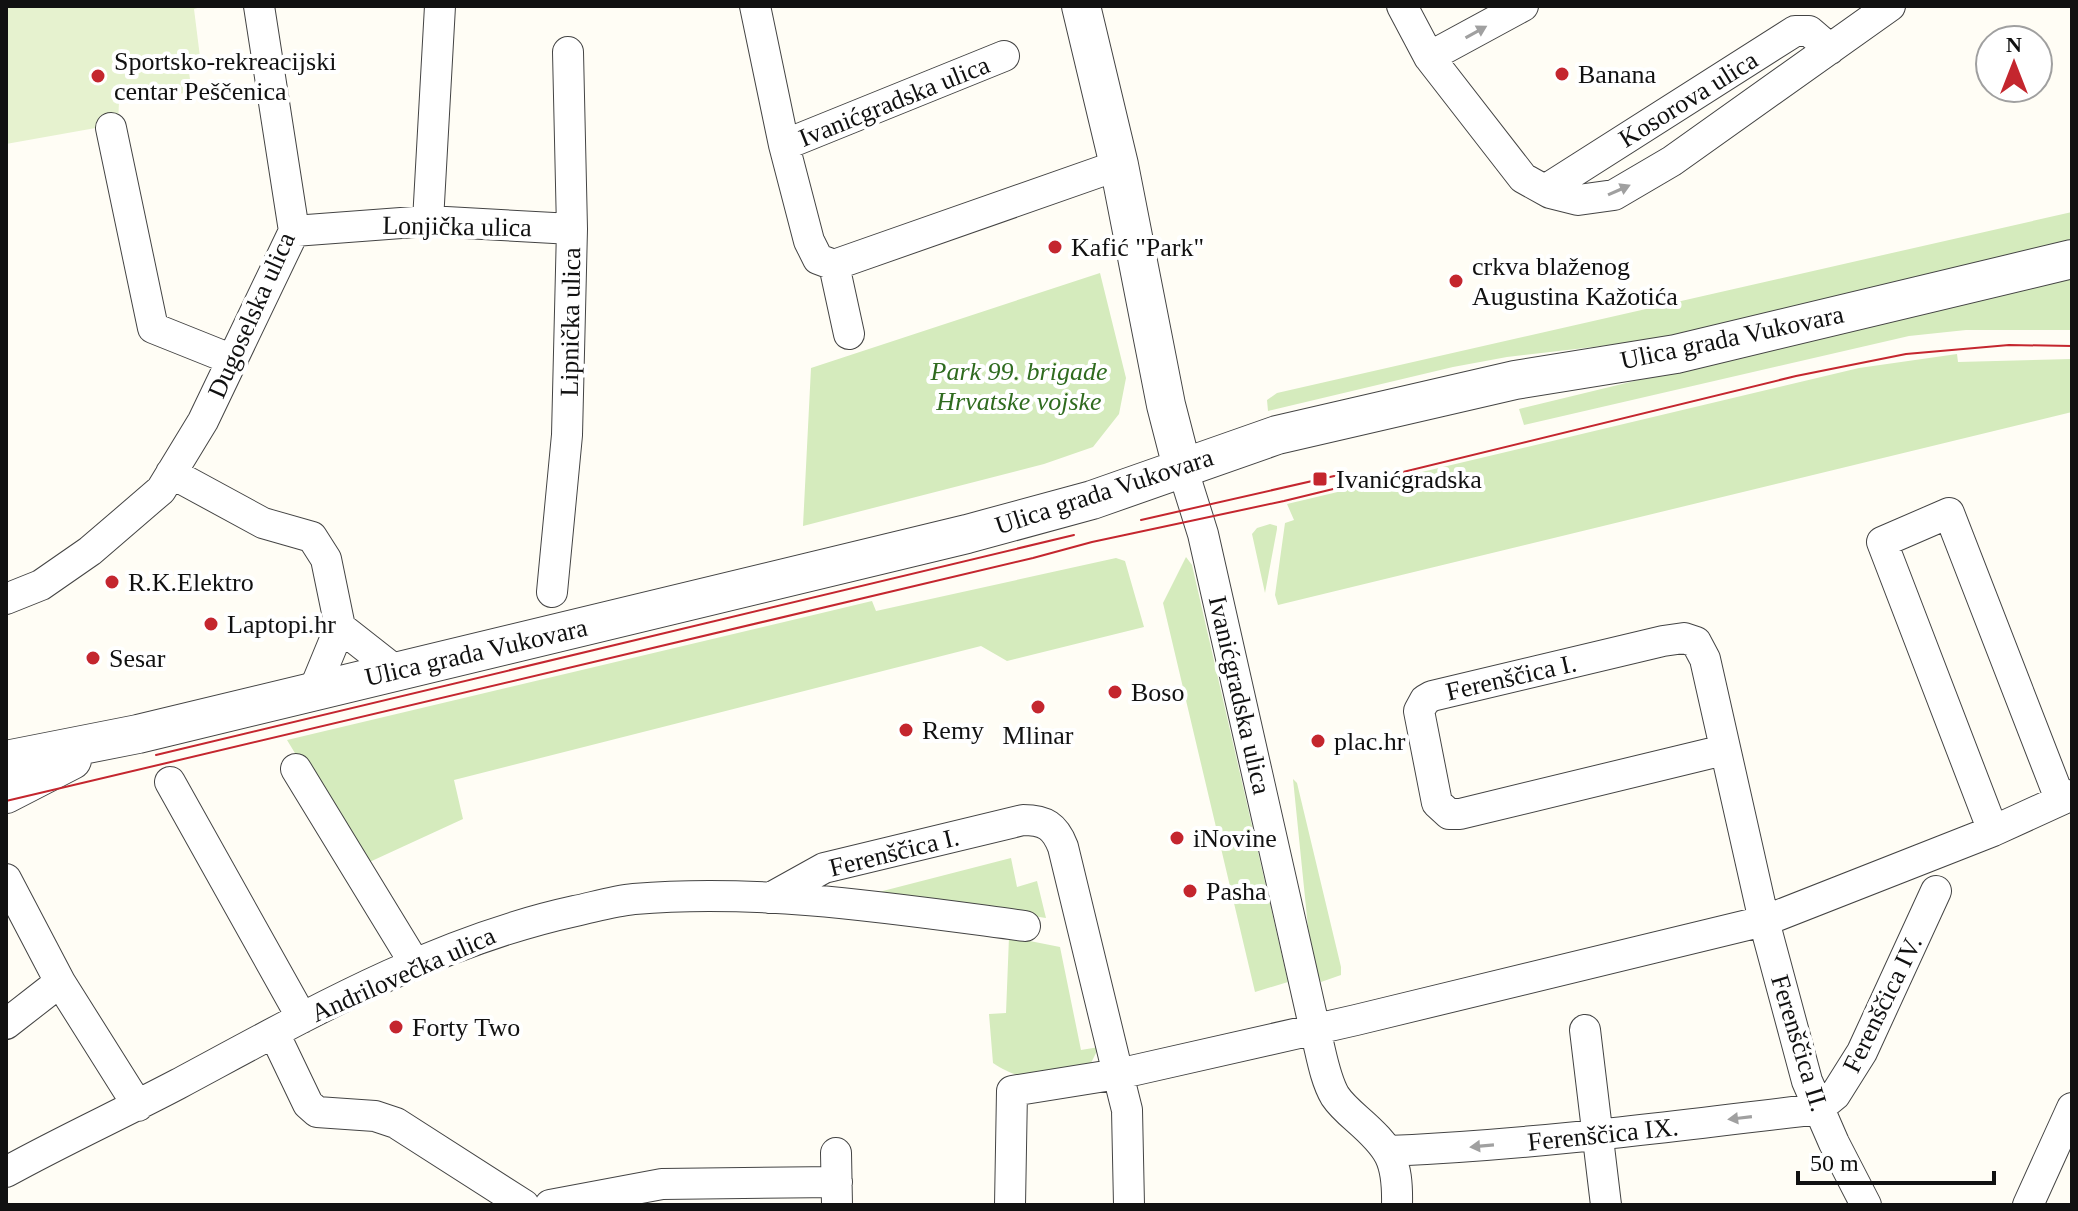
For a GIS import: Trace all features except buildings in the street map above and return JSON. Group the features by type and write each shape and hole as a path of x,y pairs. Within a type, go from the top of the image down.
{"street":[{"name":"Dugoselska ulica","path":"6,599 41,585 90,551 161,490 203,421 294,231 259,6"},
{"path":"428,221 440,6"},
{"name":"Ivanićgradska ulica","path":"755,6 784,145 809,241 818,259 834,265"},
{"name":"Ivanićgradska ulica","path":"1081,6 1119,165 1166,405 1203,534 1315,1030 1335,1096 1382,1141 1388,1151"},
{"name":"Kosorova ulica","path":"1402,6 1429,57 1523,178 1545,190 1578,200 1614,195 1672,161 1890,6"},
{"path":"1429,57 1523,6"},
{"name":"Kosorova ulica","path":"1545,190 1795,31 1809,31 1830,49"},
{"name":"Lipnička ulica","path":"552,592 567,435 572,229 568,52"},
{"name":"Ivanićgradska ulica","path":"784,145 1004,56"},
{"path":"111,128 153,328 233,360"},
{"path":"849,334 834,265 1119,165"},
{"name":"Lonjička ulica","path":"294,231 428,221 572,229"},
{"name":"Ulica grada Vukovara","path":"6,760 138,734 967,534 1092,500 1277,435 1515,380 1676,354 2072,259"},
{"path":"171,473 263,523 312,537 326,559 340,627 314,690"},
{"path":"1010,1205 1012,1091 1118,1074 1315,1030 1764,921 1993,831 2066,797 1949,513 1882,542 1993,831"},
{"path":"340,627 396,671"},
{"name":"Ferenščica I.","path":"1724,750 1460,814 1449,814 1437,803 1419,711 1425,700 1432,696 1663,641 1684,638 1696,642 1705,659 1764,921"},
{"name":"Ulica grada Vukovara","path":"6,794 73,759 138,734"},
{"path":"296,769 415,964"},
{"path":"170,782 302,1018"},
{"name":"Ferenščica I.","path":"770,898 824,868 1023,820 1039,820 1050,825 1063,847 1127,1110 1129,1205"},
{"path":"6,879 60,982 138,1106"},
{"name":"Ferenščica IV.","path":"1818,1109 1835,1095 1862,1052 1936,891"},
{"name":"Andrilovečka ulica","path":"6,1172 302,1018 415,964 485,935 545,918 631,899 770,898 876,907 1025,926"},
{"name":"Ferenščica II.","path":"1764,921 1807,1081 1866,1205"},
{"path":"6,1024 60,982"},
{"path":"1585,1030 1606,1205"},
{"path":"274,1033 308,1104 317,1112 375,1116 396,1123 524,1205"},
{"path":"2028,1205 2072,1108"},
{"name":"Ferenščica IX.","path":"1388,1151 1596,1136 1818,1109"},
{"path":"1388,1151 1397,1182 1397,1205"},
{"path":"550,1205 837,1180"}],"green space":[{"name":"Sportsko-rekreacijski centar Peščenica","path":"6,6 204,6 194,9 200,57 187,60 192,92 119,102 118,124 6,144"},
{"path":"2072,212 2072,245 1671,338 1507,357 1268,411 1267,400 1277,393"},
{"name":"Park 99. brigade Hrvatske vojske","path":"1100,273 1126,378 1119,414 1093,447 1044,464 803,526 811,368"},
{"path":"2072,275 2072,330 1966,330 1909,336 1524,425 1519,409"},
{"path":"1957,354 1958,362 2072,359 2072,412 1278,605 1275,595 1285,523 1294,520 1287,504 1859,368"},
{"path":"1270,524 1277,526 1277,529 1265,593 1252,534 1257,528"},
{"path":"1186,557 1192,565 1288,982 1255,992 1163,603"},
{"path":"1116,558 1125,561 1144,627 1007,661 981,646 454,780 463,819 363,865 287,740 872,601 876,611"},
{"path":"1293,779 1297,783 1341,967 1341,975 1321,982 1308,927"},
{"path":"1011,858 1017,887 1037,881 1046,918 875,893"},
{"path":"1009,937 1060,947 1081,1050 1099,1047 1090,1065 1029,1077 1006,1071 993,1063 989,1014 1006,1013"}],"tram line":[{"path":"6,801 1092,542 1284,501 1796,376 1906,354 2009,345 2072,346"},
{"path":"1141,520 1343,474"},
{"path":"156,755 1074,535"}],"place":[{"name":"Banana","path":"1562,74"},
{"name":"Sportsko-rekreacijski centar Peščenica","path":"98,76"},
{"name":"Kafić \"Park\"","path":"1055,247"},
{"name":"crkva blaženog Augustina Kažotića","path":"1456,281"},
{"name":"Ivanićgradska","path":"1320,479"},
{"name":"R.K.Elektro","path":"112,582"},
{"name":"Laptopi.hr","path":"211,624"},
{"name":"Sesar","path":"93,658"},
{"name":"Boso","path":"1115,692"},
{"name":"Mlinar","path":"1038,707"},
{"name":"Remy","path":"906,730"},
{"name":"plac.hr","path":"1318,741"},
{"name":"iNovine","path":"1177,838"},
{"name":"Pasha","path":"1190,891"},
{"name":"Forty Two","path":"396,1027"}]}
